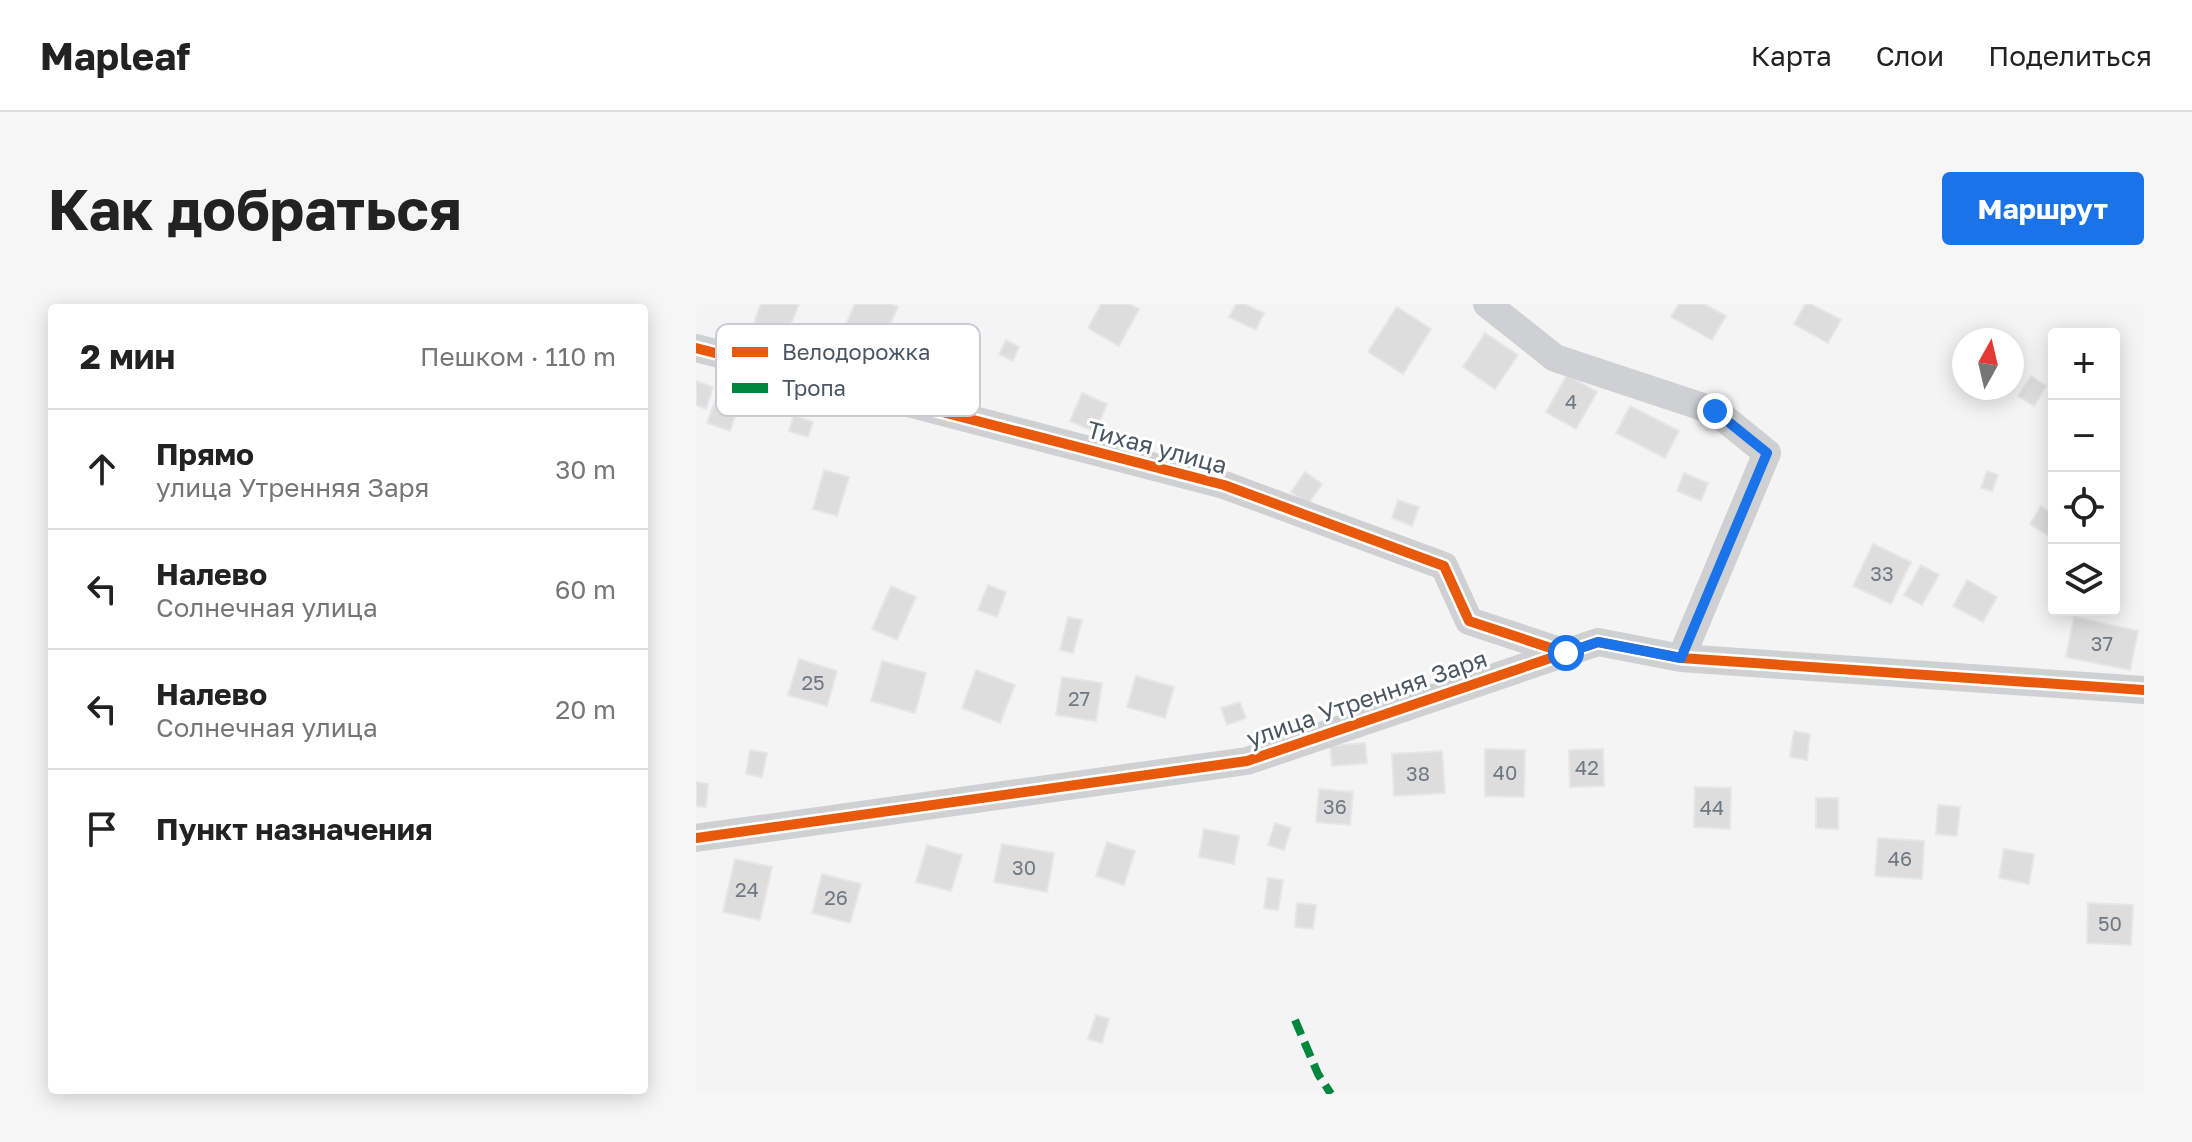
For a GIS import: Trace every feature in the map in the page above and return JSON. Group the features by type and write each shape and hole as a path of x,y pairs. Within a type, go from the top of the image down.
{"street":[{"path":"1487,304 1555,358 1715,411 1767,453 1681,658"},
{"name":"Тихая улица","path":"696,348 716,353"},
{"name":"Тихая улица","path":"958,416 1224,485 1444,566 1469,621 1566,653"},
{"name":"улица Утренняя Заря","path":"696,838 1247,761 1598,642 1681,658 2144,690"}],"building":[{"path":"761,304 799,304 791,324 753,324"},
{"path":"855,304 891,304 898,307 890,324 846,324"},
{"path":"1101,304 1129,304 1139,309 1119,346 1088,328"},
{"path":"1236,304 1244,304 1264,313 1256,330 1229,317"},
{"path":"1679,304 1704,304 1726,316 1712,340 1671,317"},
{"path":"1805,304 1811,304 1841,320 1828,343 1794,324"},
{"path":"1397,307 1431,329 1403,374 1368,352"},
{"path":"1485,333 1518,355 1495,389 1463,367"},
{"path":"1006,340 1019,347 1013,361 999,354"},
{"path":"1567,375 1597,392 1576,429 1546,412"},
{"path":"2031,376 2046,386 2034,406 2024,400 2024,387"},
{"path":"696,381 713,387 706,409 696,405"},
{"path":"1082,393 1107,404 1095,432 1070,421"},
{"path":"716,399 716,416 735,416 730,431 707,423"},
{"path":"1630,406 1679,431 1665,458 1616,433"},
{"path":"794,416 813,422 808,437 789,431"},
{"path":"824,470 849,477 837,516 813,509"},
{"path":"1987,471 1998,475 1992,491 1981,488"},
{"path":"1305,472 1322,484 1308,504 1291,492"},
{"path":"1684,473 1708,483 1701,501 1677,491"},
{"path":"1398,500 1419,507 1412,526 1392,518"},
{"path":"2041,506 2048,511 2048,536 2030,524"},
{"path":"1873,544 1911,562 1891,604 1853,586"},
{"path":"1921,565 1939,575 1922,605 1904,595"},
{"path":"1967,580 1997,597 1983,622 1953,606"},
{"path":"988,585 1006,592 997,617 978,610"},
{"path":"891,586 916,597 897,640 872,629"},
{"path":"1068,617 1082,620 1073,653 1060,650"},
{"path":"2074,617 2138,631 2130,670 2066,657"},
{"path":"799,659 837,671 827,706 788,695"},
{"path":"882,661 926,673 915,713 871,701"},
{"path":"976,670 1015,685 1000,723 962,708"},
{"path":"1136,676 1174,687 1165,718 1127,707"},
{"path":"1062,677 1102,683 1096,721 1056,715"},
{"path":"1240,702 1246,718 1227,725 1221,708"},
{"path":"1794,731 1810,734 1807,760 1790,757"},
{"path":"1365,743 1367,763 1332,766 1330,746"},
{"path":"1485,749 1525,750 1524,797 1485,796"},
{"path":"1603,749 1604,786 1570,787 1569,750"},
{"path":"750,750 767,753 762,777 746,774"},
{"path":"1442,751 1445,793 1394,796 1392,754"},
{"path":"696,782 708,784 706,807 696,806"},
{"path":"1695,787 1731,788 1730,829 1694,827"},
{"path":"1319,789 1353,792 1350,825 1316,822"},
{"path":"1816,798 1838,798 1838,829 1816,828"},
{"path":"1938,805 1960,807 1957,836 1936,834"},
{"path":"1275,823 1291,828 1284,850 1268,845"},
{"path":"1204,829 1239,836 1234,864 1199,857"},
{"path":"1878,838 1924,841 1922,879 1875,876"},
{"path":"1107,842 1135,851 1124,885 1096,876"},
{"path":"1002,844 1054,853 1047,892 994,882"},
{"path":"927,845 962,855 951,891 916,882"},
{"path":"2004,849 2034,854 2029,884 1999,878"},
{"path":"735,859 772,867 760,920 723,912"},
{"path":"822,874 861,884 850,923 812,913"},
{"path":"1268,878 1283,880 1278,910 1264,908"},
{"path":"1297,903 1316,905 1313,929 1295,927"},
{"path":"2088,903 2133,905 2131,945 2087,943"},
{"path":"1096,1015 1109,1019 1102,1043 1088,1039"}],"marked path":[{"path":"1295,1020 1318,1074 1331,1094"}],"cycle path":[{"path":"696,348 716,353"},
{"path":"958,416 1224,485 1444,566 1469,621 1566,653"},
{"path":"696,838 1247,761 1598,642 1681,658 2144,690"}],"route":[{"path":"1566,653 1598,642 1681,658 1767,453 1715,411"}]}
